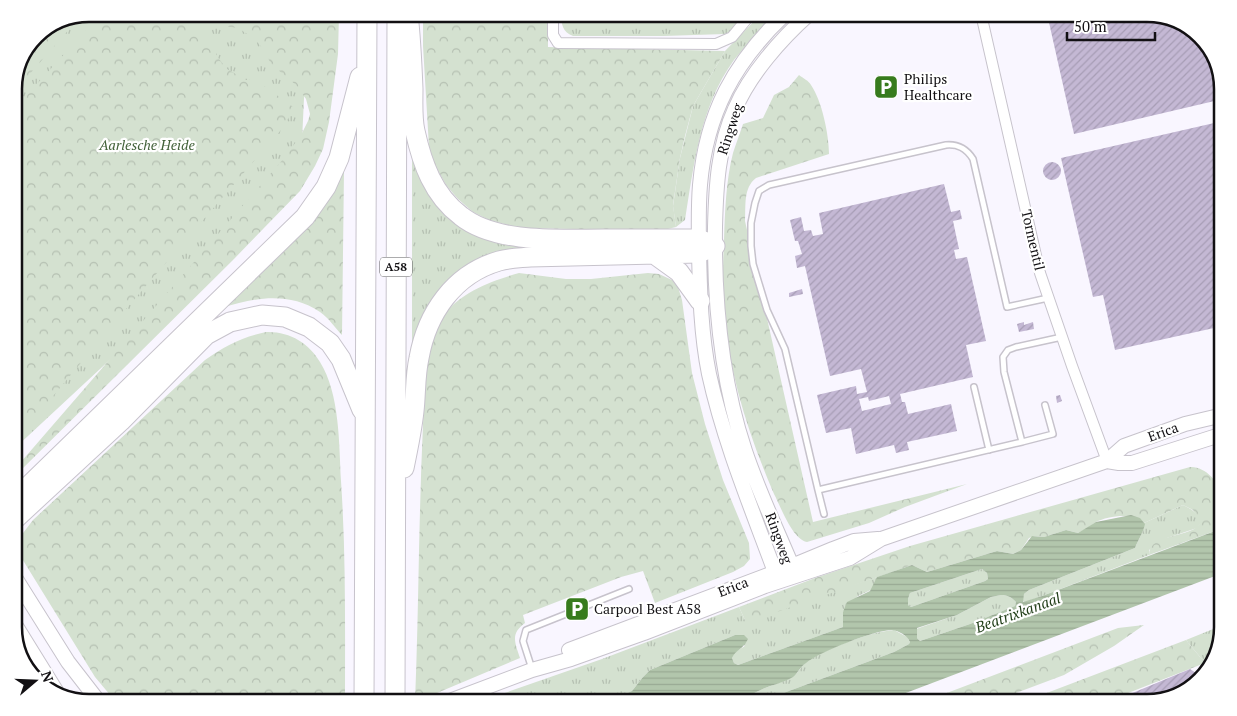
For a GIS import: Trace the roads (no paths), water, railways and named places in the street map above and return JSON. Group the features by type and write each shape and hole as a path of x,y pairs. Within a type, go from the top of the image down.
{"highway":[{"name":"A58","path":"364,694 367,23"},
{"name":"A58","path":"395,694 397,23"},
{"path":"409,23 412,44 414,128 424,167 445,201 461,216 478,226 519,237 704,246"},
{"name":"A58","path":"23,490 305,217 326,187 339,158 367,49"},
{"name":"A58","path":"395,520 414,410 421,345 429,321 452,288 470,274 501,261 530,257 654,254 704,246"},
{"path":"654,254 679,272 700,300"},
{"name":"A58","path":"23,512 121,422 206,335 230,322 244,318 262,315 285,317 320,334 330,343 341,360 365,419"}],"main road":[{"name":"Ringweg","path":"777,23 746,56 730,79 711,127 704,155 700,185 704,246 730,394 746,452 789,572"},
{"name":"Ringweg","path":"775,572 719,413 709,373 700,300 704,246 715,202 720,154 734,109 762,66 800,23"},
{"name":"Erica","path":"468,694 532,670 644,633 789,572 850,558 881,539 1107,461 1124,446 1185,424 1214,417"},
{"name":"Erica","path":"1107,461 1132,463 1214,439"},
{"name":"Erica","path":"532,670 568,650 775,572 789,572"},
{"path":"23,590 68,662 93,694"},
{"path":"24,639 34,656"}],"street":[{"path":"553,23 553,35 558,43 716,44 732,37 744,23"},
{"name":"Tormentil","path":"983,23 1040,272 1107,461"}],"lane":[{"path":"824,514 785,349 767,310 753,264 751,223 756,197 763,188 946,145 958,146 969,153 973,159 1007,307 1049,298"},
{"path":"1022,442 1004,372 1003,357 1008,350 1016,347 1062,338"},
{"path":"974,387 989,450"},
{"path":"818,490 1053,434 1045,405"},
{"path":"532,670 523,641 526,630 628,589"}],"water":[{"name":"Beatrixkanaal","path":"1131,515 1140,518 1145,524 1135,548 1029,590 1024,594 1023,602 1214,531 1214,576 903,694 781,694 894,652 909,644 910,642 905,635 892,630 861,638 823,653 804,665 793,677 753,694 625,694 632,691 650,670 735,635 744,635 748,639 732,658 734,663 738,665 843,627 843,612 847,602 870,591 877,577 912,565 927,572 997,551 1013,554 1021,550 1032,536 1044,537 1066,530 1078,533 1096,522","holes":["982,569 987,573 988,579 985,581 911,607 908,605 910,593","1008,596 1016,602 1015,606 920,641 917,638 917,628 957,615 991,597"]}],"place":[{"name":"Philips Healthcare","path":"886,87"},
{"name":"Carpool Best A58","path":"577,609"}],"park label":[{"name":"Aarlesche Heide","path":"147,145"}]}
